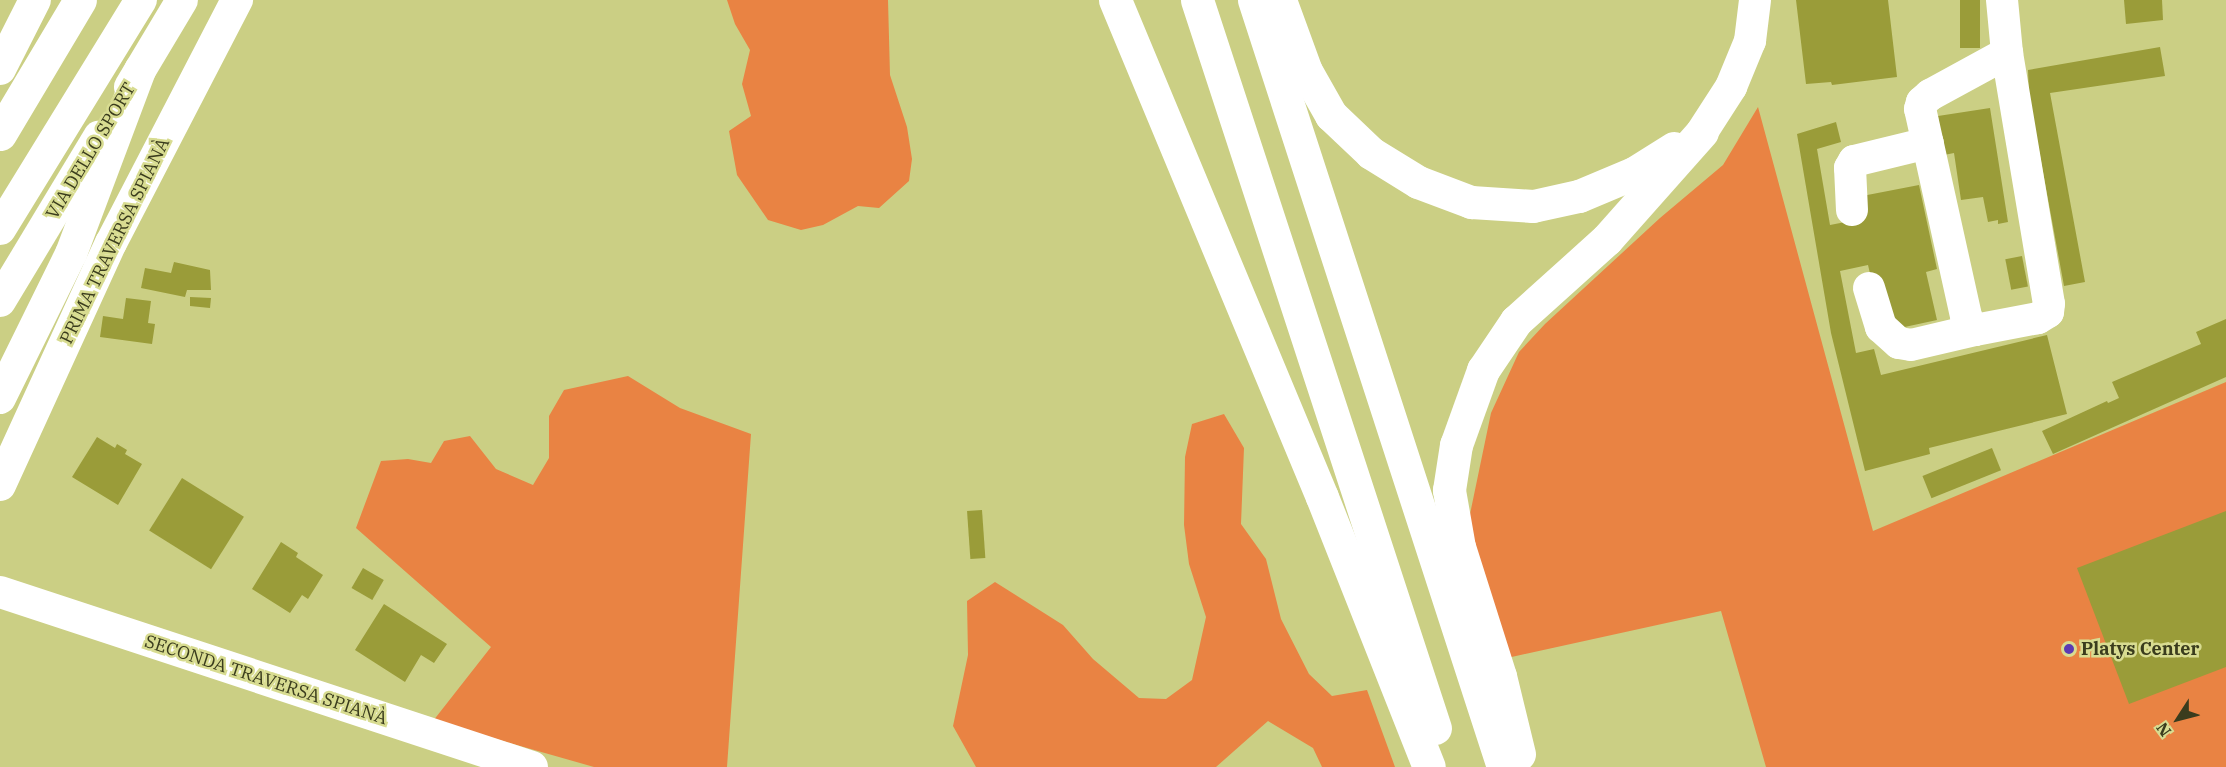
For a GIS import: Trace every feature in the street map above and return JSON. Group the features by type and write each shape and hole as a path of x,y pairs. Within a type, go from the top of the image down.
{"highway":[{"path":"0,134 81,0"},
{"path":"1115,0 1318,486 1429,767"},
{"path":"1197,0 1448,767"},
{"path":"1254,0 1503,767"},
{"path":"1280,0 1306,71 1331,115 1371,153 1418,182 1471,202 1533,206 1579,196 1634,173 1702,132"},
{"path":"0,149 50,52"},
{"path":"1522,767 1500,676 1459,547 1449,490 1456,445 1483,370 1516,321 1607,238 1702,132"}],"street":[{"path":"0,69 35,0"},
{"name":"VIA DELLO SPORT","path":"0,229 141,0"},
{"name":"VIA DELLO SPORT","path":"0,301 182,0"},
{"name":"PRIMA TRAVERSA SPIANÀ","path":"0,485 111,243 237,0"},
{"path":"1702,132 1731,87 1750,41 1755,0"},
{"path":"1869,288 1881,327 1899,343 1911,345 2038,318 2048,312 2049,304 2007,53 2002,0"},
{"path":"1975,330 1968,324 1965,316 1920,109 1922,102 2007,53"},
{"path":"0,398 71,254 140,70"},
{"path":"1852,210 1850,168 1854,161 1928,143"},
{"name":"SECONDA TRAVERSA SPIANÀ","path":"0,592 532,767"}],"shaded area":[{"path":"727,0 888,0 890,75 907,127 912,159 909,181 879,208 858,206 823,225 801,230 768,220 737,175 729,131 751,116 742,84 750,50 735,24"},
{"path":"1758,107 1873,531 2226,382 2226,767 1766,767 1721,611 1507,658 1464,543 1491,413 1519,352 1545,324 1660,218 1723,165"},
{"path":"628,376 680,408 751,434 727,767 594,767 433,721 491,647 356,528 381,461 408,459 431,463 444,441 470,436 496,469 533,485 549,458 549,416 564,390"},
{"path":"1224,414 1244,448 1241,524 1266,559 1281,619 1309,674 1332,696 1367,690 1395,767 1322,767 1313,748 1268,721 1216,767 976,767 953,726 968,655 967,601 995,582 1063,625 1093,659 1139,698 1166,699 1192,680 1206,617 1189,564 1184,525 1185,457 1192,424"}],"building":[{"path":"1796,0 1888,0 1897,77 1832,85 1831,82 1806,84"},
{"path":"1960,0 1980,0 1980,48 1960,48"},
{"path":"2124,0 2162,0 2163,20 2126,24"},
{"path":"2160,47 2165,76 2050,93 2085,282 2064,286 2029,96 2028,70"},
{"path":"1990,108 2008,222 1998,224 1998,220 1988,222 1983,197 1961,200 1954,153 1944,155 1938,116"},
{"path":"1836,122 1841,142 1817,149 1830,225 1861,219 1857,197 1919,185 1937,269 1926,272 1937,320 1900,328 1880,316 1868,265 1840,271 1856,353 1874,349 1881,375 2047,335 2067,414 1929,448 1930,454 1865,471 1831,333 1797,134"},
{"path":"2022,256 2028,286 2011,290 2005,259"},
{"path":"174,262 210,270 211,290 187,290 185,297 141,288 145,268 171,273"},
{"path":"190,297 211,298 210,308 190,306"},
{"path":"126,298 151,301 148,323 155,324 152,344 100,337 103,316 123,319"},
{"path":"2226,319 2226,377 2053,454 2042,431 2107,401 2108,403 2119,398 2112,382 2201,344 2196,332"},
{"path":"97,437 115,448 117,444 127,450 125,454 142,464 118,505 72,477"},
{"path":"1992,448 2001,470 1931,498 1922,476"},
{"path":"182,478 244,517 211,569 149,531"},
{"path":"982,510 985,558 970,559 967,511"},
{"path":"2226,511 2226,667 2129,704 2077,568"},
{"path":"281,542 298,553 296,557 323,575 308,599 302,595 290,613 252,589"},
{"path":"363,568 384,580 372,600 352,588"},
{"path":"384,604 447,644 434,663 421,655 405,682 355,650"}],"place":[{"name":"Platys Center","path":"2069,649"}]}
